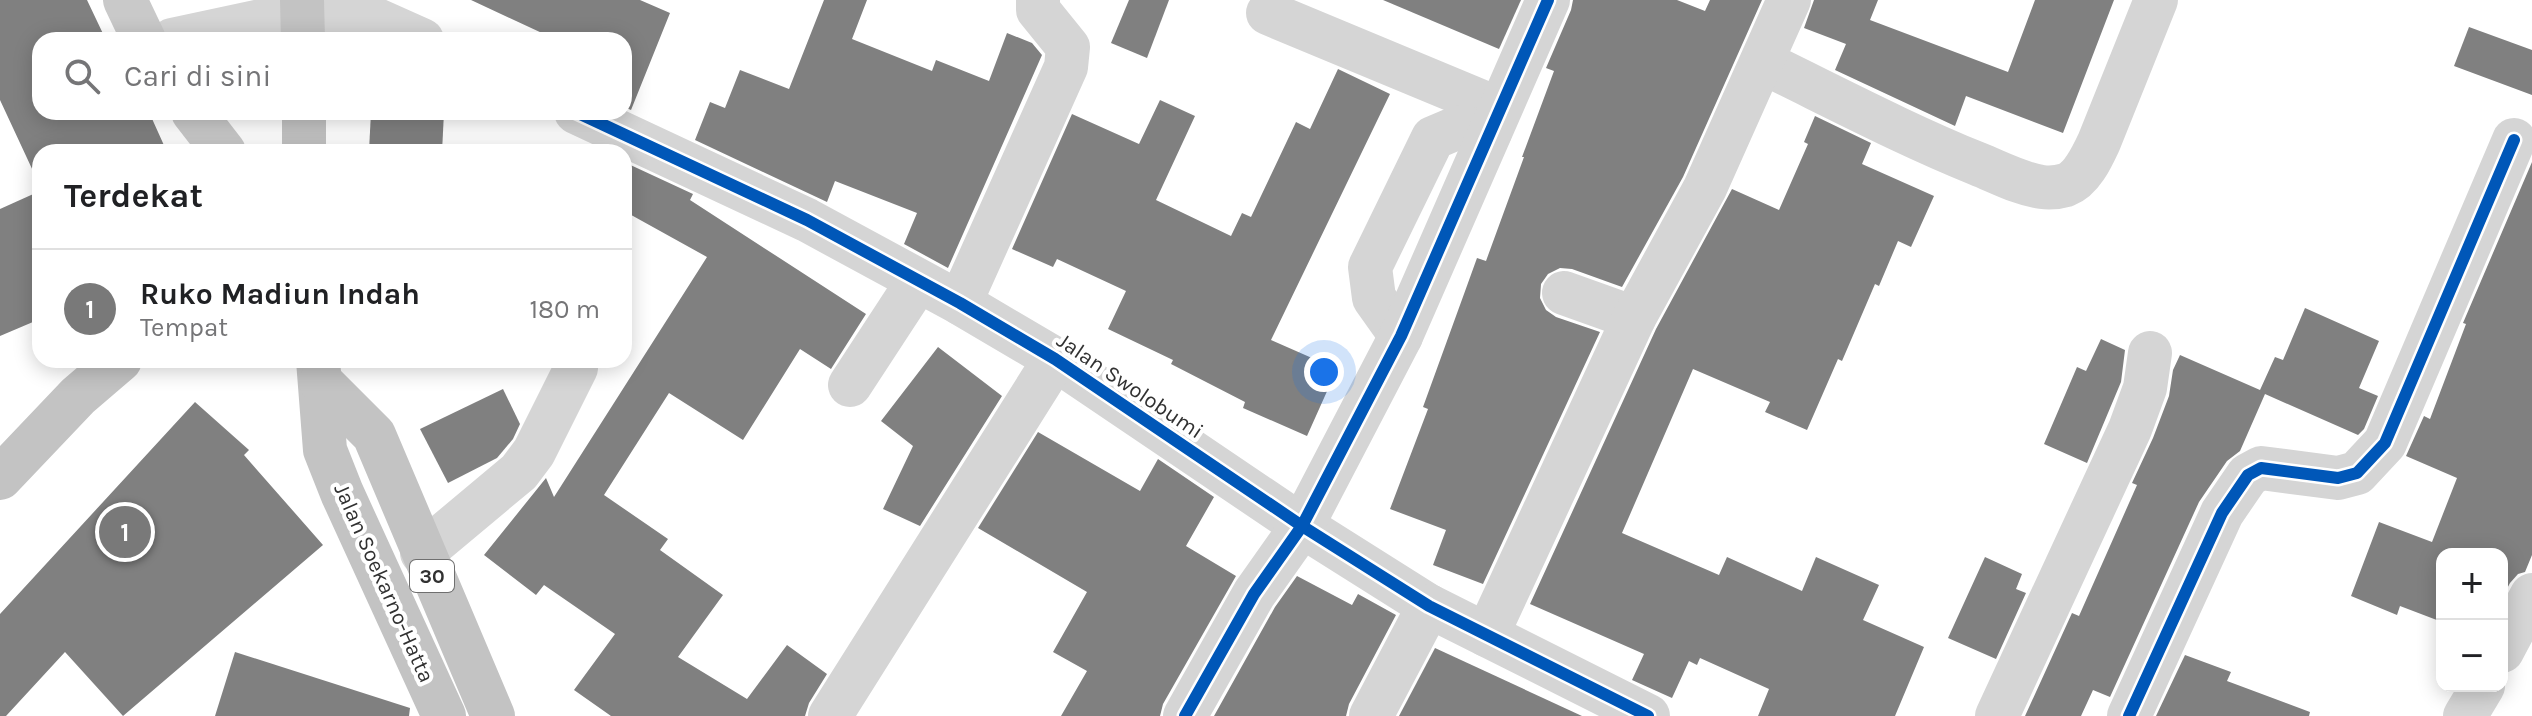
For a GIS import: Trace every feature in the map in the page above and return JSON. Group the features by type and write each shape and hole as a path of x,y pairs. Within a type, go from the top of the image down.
{"highway":[{"path":"304,120 304,144"},
{"path":"0,478 78,396 111,368"},
{"name":"Jalan Soekarno-Hatta","path":"319,371 374,435 493,716"},
{"name":"Jalan Soekarno-Hatta","path":"319,371 325,450 444,716"}],"main road":[{"path":"125,0 140,32"},
{"path":"199,120 218,144"}],"street":[{"path":"960,303 1066,67 1068,47 1038,10 1038,0"},
{"path":"1495,120 1548,0"},
{"path":"1487,635 1634,318 1692,213 1789,0"},
{"path":"1762,62 1930,144 2021,181 2041,187 2058,187 2068,184 2088,164 2156,0"},
{"path":"1268,13 1495,120"},
{"path":"218,32 303,17 368,16 404,32"},
{"name":"Jalan Swolobumi","path":"593,120 807,220 960,303 1055,359 1302,526 1429,606 1648,716"},
{"path":"1185,716 1254,594 1302,526 1401,336 1374,298 1370,267 1433,138 1459,127 1495,120"},
{"path":"2129,716 2222,513 2248,475 2261,468 2338,478 2357,473 2385,443 2514,140"},
{"path":"850,385 918,281"},
{"path":"1564,293 1634,318"},
{"path":"1997,716 2130,429 2145,388 2150,353"},
{"path":"830,716 1055,359"},
{"path":"422,553 519,472 534,452 576,368"},
{"path":"2508,640 2532,595"},
{"path":"1371,716 1429,606"},
{"path":"2465,716 2479,692"}],"building":[{"path":"0,0 87,0 102,32 32,32 32,120 153,120 163,144 32,144 32,169 0,100"},
{"path":"471,0 640,0 670,13 632,108 632,32 540,32"},
{"path":"824,0 867,0 852,39 932,71 936,60 989,81 1007,33 1032,43 1042,55 948,268 904,244 917,213 835,181 827,202 695,140 710,102 725,108 740,70 789,89"},
{"path":"1129,0 1169,0 1147,58 1111,43"},
{"path":"1383,0 1521,0 1499,49"},
{"path":"1573,0 1677,0 1705,11 1710,0 1762,0 1683,177 1622,287 1572,269 1560,268 1548,274 1541,284 1540,298 1546,310 1556,317 1600,332 1483,584 1433,565 1446,530 1390,509 1428,409 1423,407 1477,258 1486,261 1524,157 1554,71 1546,68"},
{"path":"1814,0 1878,0 1870,20 2008,72 2035,0 2114,0 2063,133 1966,96 1955,126 1835,70 1846,44 1804,28"},
{"path":"2469,27 2532,50 2532,95 2454,66"},
{"path":"1338,69 1390,94 1271,340 1337,369 1307,436 1243,408 1245,402 1171,364 1173,360 1108,329 1126,291 1057,259 1053,267 1012,249 1072,114 1139,144 1160,100 1195,116 1156,200 1231,236 1242,213 1251,217 1296,122 1310,129"},
{"path":"1815,116 1871,143 1862,164 1934,196 1911,247 1898,241 1879,286 1875,284 1842,361 1838,359 1807,430 1765,412 1770,402 1693,369 1622,533 1719,575 1727,557 1802,591 1816,557 1879,585 1863,620 1924,647 1895,716 1758,716 1769,689 1700,658 1697,665 1689,661 1672,698 1632,680 1644,654 1530,604 1656,329 1732,189 1779,210 1808,144 1804,142"},
{"path":"371,120 444,120 442,144 369,144"},
{"path":"2532,162 2532,555 2525,572 2518,574 2508,587 2508,548 2436,548 2436,620 2400,606 2397,615 2351,596 2379,522 2432,542 2457,478 2406,456 2424,416 2430,419 2466,324 2463,323"},
{"path":"632,166 693,194 690,200 866,314 831,369 800,349 743,440 669,393 604,495 668,539 660,550 723,595 678,657 747,699 787,645 827,674 809,703 805,716 611,716 574,690 615,634 544,585 536,595 484,555 546,478 554,497 707,257 632,215"},
{"path":"32,195 32,322 0,336 0,209"},
{"path":"2305,308 2379,341 2359,388 2378,396 2364,429 2358,435 2265,394 2240,451 2227,461 2199,502 2110,697 2093,690 2081,716 2025,716 2072,613 2079,616 2137,485 2132,483 2169,396 2173,370 2180,355 2260,390 2275,357 2283,360"},
{"path":"2101,339 2125,350 2121,382 2087,463 2044,444 2077,367 2086,371"},
{"path":"938,347 1002,396 920,526 883,509 913,446 881,421"},
{"path":"503,389 520,424 513,439 497,458 448,483 420,429"},
{"path":"195,402 249,450 244,455 323,545 123,716 65,652 6,716 0,716 0,614"},
{"path":"1038,432 1140,491 1158,459 1214,497 1186,546 1236,576 1163,704 1160,716 1061,716 1087,671 1053,652 1087,592 978,528"},
{"path":"1985,557 2022,574 2016,589 2026,593 1996,659 1948,638"},
{"path":"1297,576 1352,605 1358,594 1396,615 1349,704 1346,716 1214,716 1275,607"},
{"path":"1435,648 1582,716 1399,716"},
{"path":"235,652 410,708 409,716 215,716"},
{"path":"2185,655 2231,672 2227,681 2310,712 2309,716 2156,716"}],"cycle path":[{"path":"1185,716 1254,594 1302,526 1401,336 1548,0"},
{"path":"593,120 807,220 960,303 1055,359 1302,526 1429,606 1648,716"},
{"path":"2129,716 2222,513 2248,475 2261,468 2338,478 2357,473 2385,443 2514,140"}],"place":[{"name":"Ruko Madiun Indah","path":"125,532"}]}
